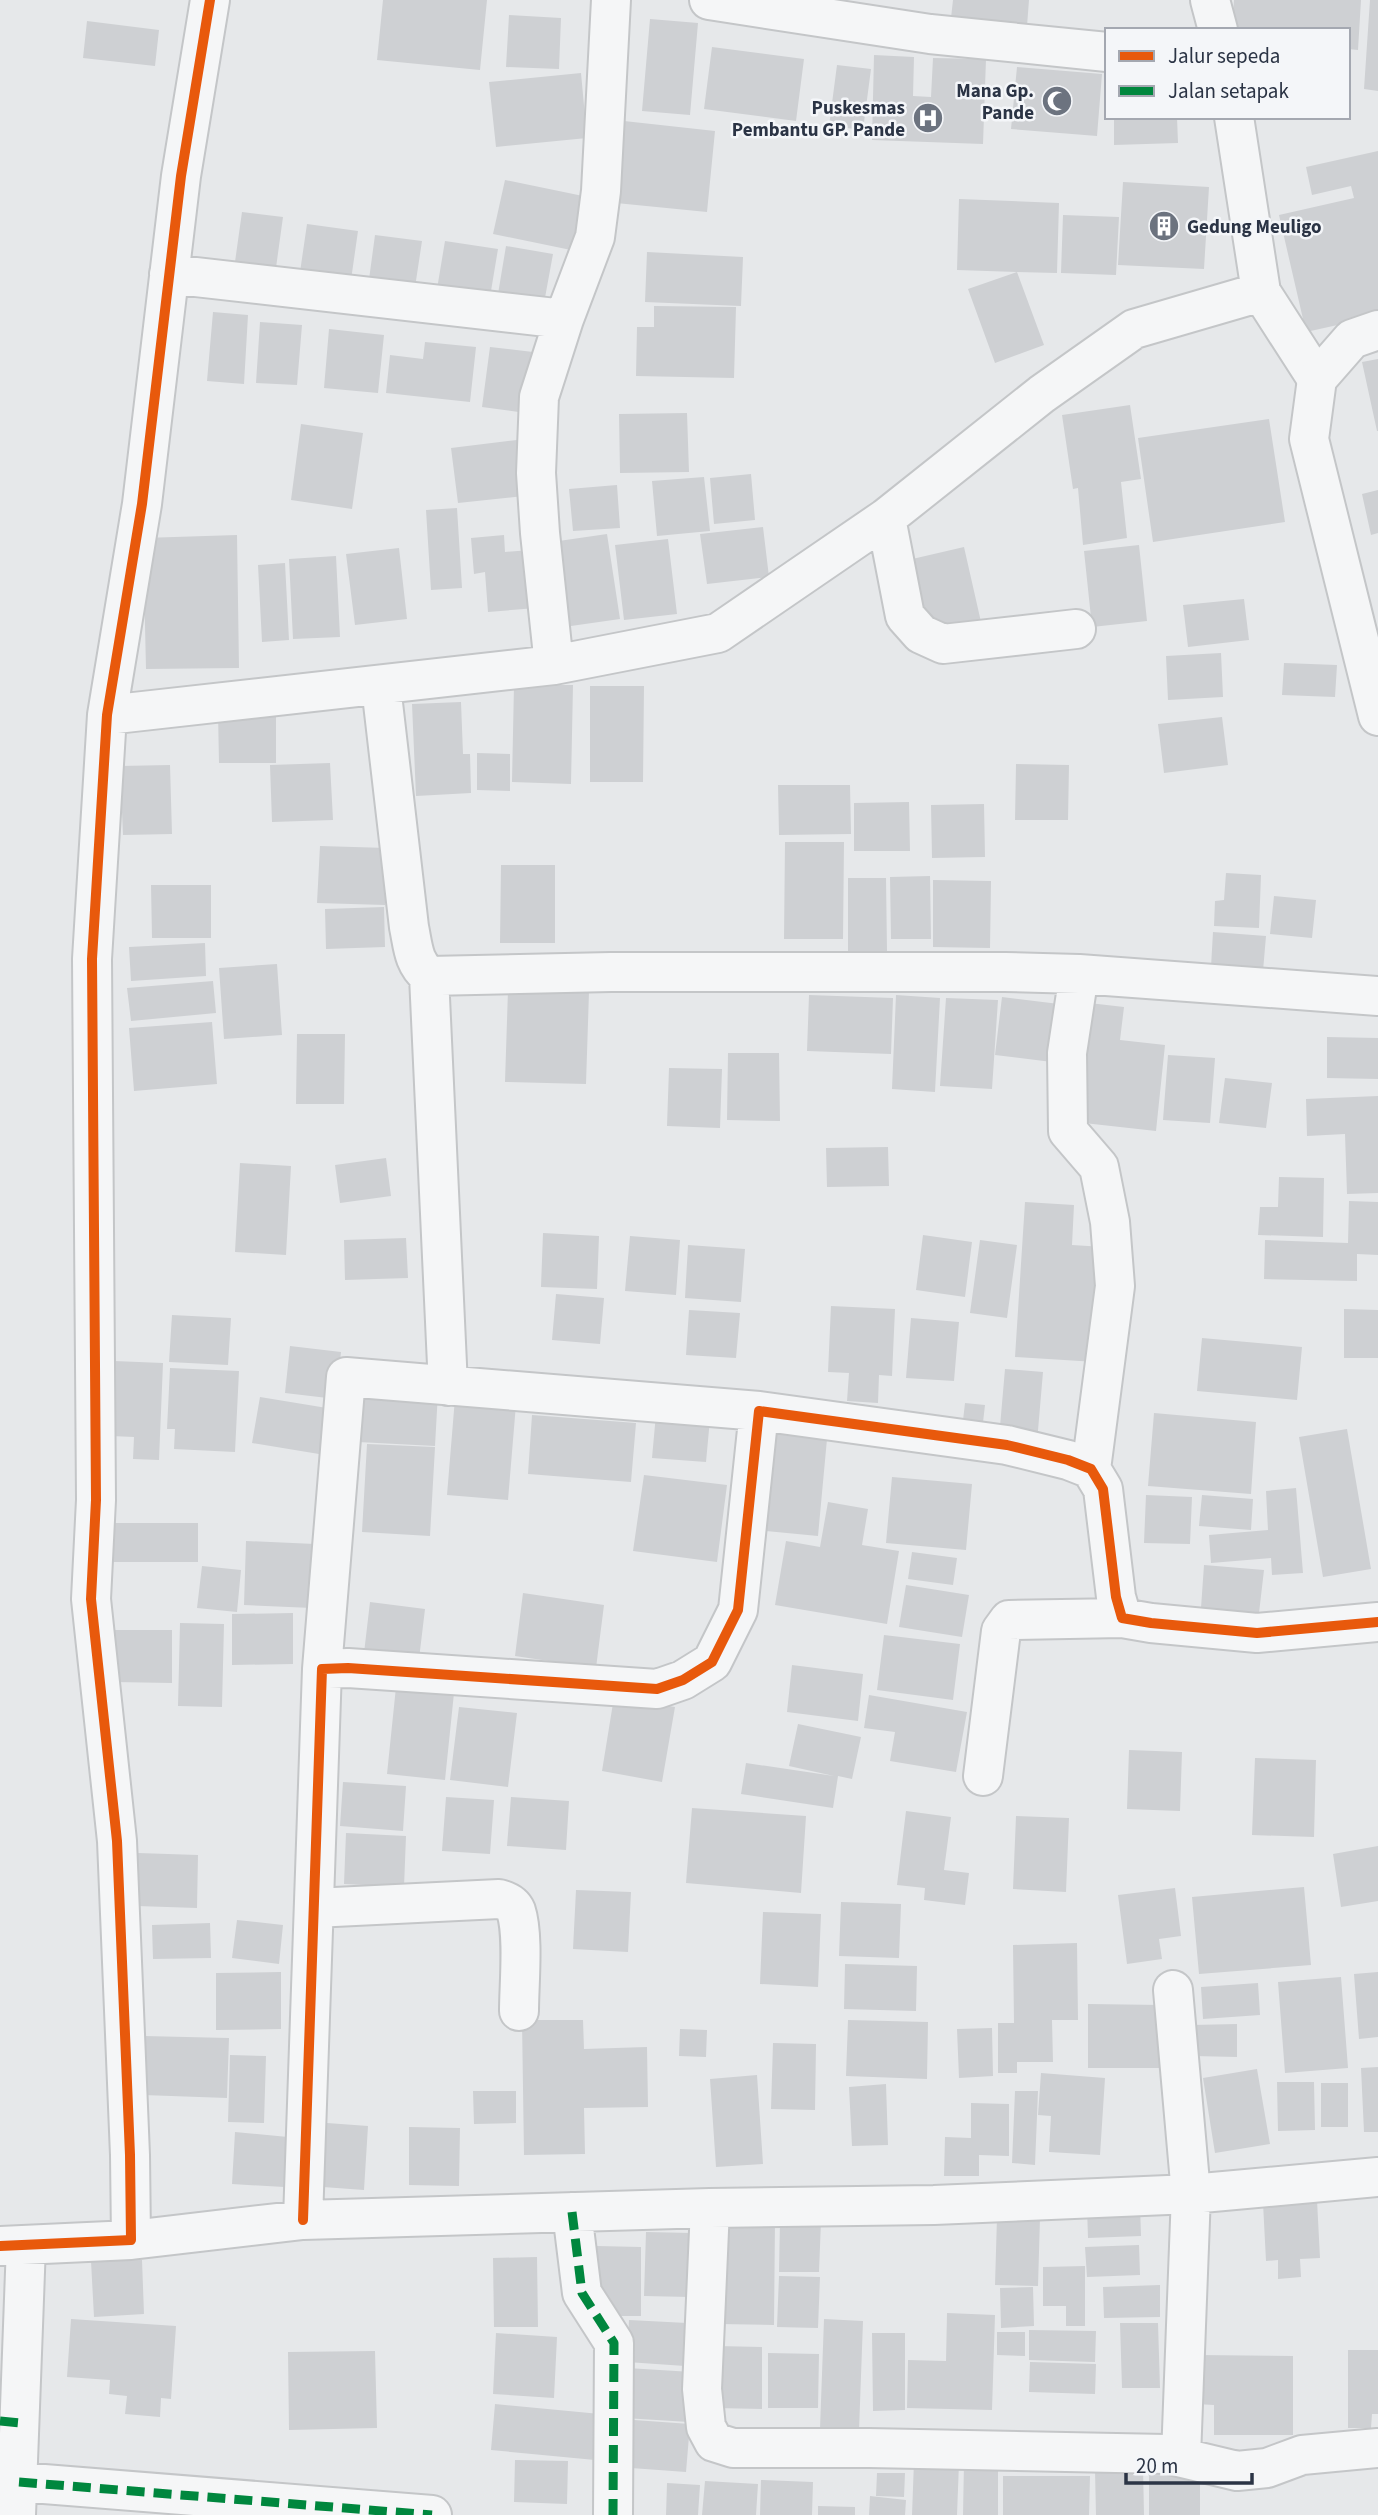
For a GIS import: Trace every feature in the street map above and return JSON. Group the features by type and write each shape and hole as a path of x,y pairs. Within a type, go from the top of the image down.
{"street":[{"path":"131,2240 117,1841 91,1599 96,1500 92,959 107,715 142,504 181,176 209,0"},
{"path":"554,665 536,473 539,397 564,319 595,237 601,191 611,0"},
{"path":"709,0 930,34 1105,52"},
{"path":"1210,0 1217,28"},
{"path":"1234,119 1261,292 1317,379"},
{"path":"169,274 564,319"},
{"path":"107,715 554,665 718,633 886,518 1042,394 1134,329 1261,292"},
{"path":"1378,330 1352,339 1317,379 1309,439 1378,716"},
{"path":"886,518 905,616 921,634 943,644 1076,629"},
{"path":"381,686 409,926 415,958 429,976 625,972 1005,972 1079,974 1378,996"},
{"path":"1079,974 1067,1054 1068,1131 1099,1167 1110,1222 1115,1286 1091,1469"},
{"path":"429,976 448,1386"},
{"path":"303,2220 322,1669 346,1377 759,1411 1007,1445 1068,1460 1091,1469 1103,1489 1116,1597 1122,1618"},
{"path":"322,1669 348,1668 657,1689 683,1680 712,1662 738,1610 759,1411"},
{"path":"984,1776 1000,1631 1009,1620 1122,1618 1257,1633 1378,1622"},
{"path":"314,1908 499,1899 508,1901 515,1909 519,1930 519,2011"},
{"path":"1173,1990 1191,2194 1181,2457"},
{"path":"432,2515 18,2499 10,2422 13,2246 131,2240 303,2220 710,2208 934,2205 1191,2194 1378,2177"},
{"path":"710,2208 702,2389 706,2427 715,2442 733,2448 1166,2454 1237,2471 1266,2468 1302,2455 1378,2448"},
{"path":"572,2213 582,2293 614,2343 613,2515"}],"building":[{"path":"383,0 487,0 480,70 377,60"},
{"path":"953,0 1029,0 1027,26 951,18"},
{"path":"1234,0 1361,0 1358,50 1350,49 1350,28 1232,28"},
{"path":"1370,0 1378,0 1378,91 1364,89"},
{"path":"509,15 561,18 559,69 506,67"},
{"path":"650,19 698,23 690,115 642,111"},
{"path":"87,21 159,30 155,66 83,58"},
{"path":"712,47 804,59 796,121 704,109"},
{"name":"Puskesmas Pembantu GP. Pande","path":"874,55 914,57 913,96 931,97 933,58 986,59 983,144 872,140"},
{"path":"837,65 871,69 863,130 829,126"},
{"name":"Mana Gp. Pande","path":"1017,67 1102,74 1097,136 1011,129"},
{"path":"581,73 587,138 496,147 489,82"},
{"path":"1114,119 1177,119 1178,143 1114,145"},
{"path":"624,121 715,131 707,212 616,203"},
{"path":"1378,151 1378,316 1306,332 1279,215 1354,198 1351,186 1312,195 1306,167"},
{"path":"505,180 583,196 571,250 493,234"},
{"name":"Gedung Meuligo","path":"1123,182 1209,187 1204,269 1118,265"},
{"path":"959,199 1059,203 1057,273 957,270"},
{"path":"242,212 283,217 275,275 234,269"},
{"path":"1063,215 1119,217 1116,275 1061,273"},
{"path":"307,224 358,231 350,287 299,279"},
{"path":"375,235 422,241 414,294 368,287"},
{"path":"445,241 498,249 488,309 435,301"},
{"path":"506,246 553,254 542,314 496,306"},
{"path":"647,252 743,257 741,306 645,302"},
{"path":"1017,272 1044,345 995,363 968,289"},
{"path":"654,306 736,307 734,378 636,376 637,327 654,327"},
{"path":"213,312 248,315 244,384 207,381"},
{"path":"260,322 302,325 297,385 256,383"},
{"path":"329,329 384,335 378,393 324,388"},
{"path":"425,342 476,347 470,402 386,393 390,355 423,359"},
{"path":"490,347 533,352 526,413 482,407"},
{"path":"1378,359 1378,431 1377,431 1362,362"},
{"path":"1130,405 1141,479 1121,482 1127,538 1083,545 1078,488 1073,489 1062,415"},
{"path":"687,413 689,472 620,473 619,414"},
{"path":"1269,419 1285,522 1153,542 1138,438"},
{"path":"301,424 363,433 352,509 291,500"},
{"path":"517,440 524,496 458,503 451,448"},
{"path":"751,474 755,520 714,524 710,478"},
{"path":"704,477 710,531 657,536 652,481"},
{"path":"617,485 620,528 573,531 569,489"},
{"path":"1378,490 1378,533 1371,535 1362,494"},
{"path":"457,508 462,588 431,590 426,510"},
{"path":"763,527 769,577 707,584 700,534"},
{"path":"607,534 620,619 564,627 552,542"},
{"path":"237,535 239,668 146,669 143,538"},
{"path":"504,535 505,552 531,550 536,608 488,612 485,572 474,574 471,538"},
{"path":"668,539 677,614 624,620 615,545"},
{"path":"1139,545 1147,621 1092,627 1084,551"},
{"path":"964,547 981,622 925,635 908,560"},
{"path":"399,548 407,619 355,625 346,554"},
{"path":"336,556 340,637 293,639 289,559"},
{"path":"285,563 289,640 262,642 258,565"},
{"path":"1244,599 1249,640 1188,647 1183,605"},
{"path":"1221,653 1223,697 1168,700 1166,656"},
{"path":"1284,663 1337,665 1335,697 1282,695"},
{"path":"514,685 573,685 571,784 512,782"},
{"path":"590,686 644,686 643,782 590,782"},
{"path":"461,702 463,754 470,754 471,793 416,796 412,704"},
{"path":"218,712 276,712 276,763 219,763"},
{"path":"1222,717 1228,765 1164,773 1158,724"},
{"path":"477,753 510,754 510,791 477,790"},
{"path":"330,763 333,820 272,822 270,765"},
{"path":"1016,764 1069,765 1068,820 1015,820"},
{"path":"170,765 172,834 123,835 120,766"},
{"path":"778,785 850,785 851,834 779,835"},
{"path":"909,802 910,851 854,851 854,803"},
{"path":"984,804 985,857 932,858 931,805"},
{"path":"785,842 844,842 843,939 784,939"},
{"path":"320,846 387,848 385,905 317,903"},
{"path":"501,865 555,865 555,943 500,943"},
{"path":"1226,873 1261,875 1259,928 1214,926 1215,901 1224,900"},
{"path":"930,876 931,939 891,939 890,877"},
{"path":"848,878 886,878 887,951 848,951"},
{"path":"933,880 991,881 990,948 933,947"},
{"path":"151,885 211,885 211,938 152,938"},
{"path":"1274,896 1316,900 1312,938 1270,934"},
{"path":"384,907 385,947 326,949 325,909"},
{"path":"1213,932 1266,936 1263,971 1211,967"},
{"path":"205,943 206,976 131,981 129,947"},
{"path":"277,964 282,1035 224,1039 219,968"},
{"path":"213,981 216,1013 131,1021 127,988"},
{"path":"508,990 589,992 586,1084 505,1082"},
{"path":"809,995 893,998 891,1054 807,1051"},
{"path":"896,995 940,998 935,1092 892,1089"},
{"path":"1002,997 1059,1004 1052,1062 995,1055"},
{"path":"946,998 998,1000 992,1089 940,1086"},
{"path":"1089,1003 1124,1007 1120,1040 1165,1045 1156,1131 1075,1122"},
{"path":"212,1022 217,1084 134,1091 129,1028"},
{"path":"297,1034 345,1034 344,1104 296,1104"},
{"path":"1327,1037 1378,1038 1378,1079 1327,1078"},
{"path":"728,1053 779,1053 780,1121 727,1120"},
{"path":"1168,1055 1215,1058 1210,1123 1163,1120"},
{"path":"669,1068 722,1069 720,1128 667,1126"},
{"path":"1225,1078 1272,1083 1266,1128 1219,1123"},
{"path":"1378,1096 1378,1193 1347,1194 1345,1134 1307,1136 1306,1099"},
{"path":"888,1147 889,1186 827,1187 826,1148"},
{"path":"386,1158 391,1196 340,1203 335,1165"},
{"path":"240,1163 291,1166 286,1255 235,1252"},
{"path":"1279,1177 1324,1178 1323,1237 1258,1235 1260,1207 1278,1207"},
{"path":"1349,1201 1378,1202 1378,1255 1357,1254 1357,1281 1264,1279 1265,1240 1348,1243"},
{"path":"1025,1202 1074,1205 1072,1245 1104,1247 1096,1362 1015,1357"},
{"path":"543,1233 599,1236 597,1289 541,1287"},
{"path":"923,1235 972,1242 965,1297 916,1290"},
{"path":"630,1236 680,1240 676,1295 625,1291"},
{"path":"406,1238 408,1278 345,1280 344,1240"},
{"path":"980,1240 1017,1245 1007,1318 970,1313"},
{"path":"688,1245 745,1249 741,1302 685,1298"},
{"path":"556,1294 604,1298 600,1344 552,1340"},
{"path":"831,1306 895,1309 892,1376 879,1375 878,1403 847,1401 849,1373 828,1372"},
{"path":"1344,1309 1378,1310 1378,1358 1344,1358"},
{"path":"689,1310 740,1313 736,1358 686,1355"},
{"path":"172,1315 231,1318 228,1365 169,1362"},
{"path":"911,1318 959,1322 954,1381 906,1378"},
{"path":"1202,1338 1302,1347 1297,1400 1197,1391"},
{"path":"290,1346 341,1352 336,1399 285,1393"},
{"path":"114,1361 163,1363 159,1460 133,1459 134,1437 111,1436"},
{"path":"170,1368 239,1371 235,1452 174,1449 175,1429 167,1429"},
{"path":"1005,1369 1043,1372 1037,1442 999,1438"},
{"path":"361,1388 438,1392 435,1446 358,1442"},
{"path":"260,1397 333,1409 325,1455 252,1443"},
{"path":"455,1398 516,1404 508,1500 447,1495"},
{"path":"965,1403 985,1405 982,1431 962,1429"},
{"path":"1154,1413 1256,1422 1251,1494 1148,1486"},
{"path":"656,1414 710,1419 706,1462 652,1458"},
{"path":"532,1415 636,1423 631,1482 528,1474"},
{"path":"1347,1429 1371,1569 1323,1577 1299,1437"},
{"path":"774,1434 827,1439 818,1536 766,1531"},
{"path":"367,1444 435,1447 430,1536 362,1532"},
{"path":"644,1475 727,1485 717,1562 633,1551"},
{"path":"892,1477 972,1484 966,1550 886,1543"},
{"path":"1296,1488 1303,1573 1272,1575 1271,1558 1211,1563 1209,1535 1268,1530 1266,1491"},
{"path":"1146,1495 1192,1497 1190,1544 1144,1543"},
{"path":"1202,1495 1253,1499 1251,1530 1199,1526"},
{"path":"828,1502 868,1509 862,1545 899,1551 887,1624 775,1605 786,1541 820,1547"},
{"path":"112,1523 198,1523 198,1562 112,1562"},
{"path":"246,1541 315,1544 312,1608 244,1605"},
{"path":"912,1552 957,1558 953,1585 908,1579"},
{"path":"1204,1565 1264,1570 1259,1613 1201,1608"},
{"path":"202,1566 241,1570 237,1612 197,1608"},
{"path":"906,1585 969,1595 962,1637 899,1627"},
{"path":"523,1593 604,1605 596,1668 515,1656"},
{"path":"370,1602 425,1609 419,1659 364,1653"},
{"path":"293,1613 293,1664 232,1665 232,1614"},
{"path":"180,1623 224,1624 222,1707 178,1706"},
{"path":"115,1630 172,1630 172,1683 114,1682"},
{"path":"884,1635 960,1644 953,1700 877,1690"},
{"path":"792,1665 863,1674 858,1721 787,1712"},
{"path":"396,1687 454,1693 445,1780 387,1774"},
{"path":"869,1695 967,1712 956,1772 890,1761 895,1732 864,1728"},
{"path":"614,1697 675,1707 662,1782 602,1771"},
{"path":"459,1707 517,1713 508,1787 450,1780"},
{"path":"798,1724 861,1737 852,1779 838,1776 833,1808 741,1794 746,1763 834,1776 789,1766"},
{"path":"1129,1750 1182,1752 1180,1811 1127,1809"},
{"path":"1255,1758 1316,1760 1314,1837 1252,1835"},
{"path":"343,1782 406,1786 403,1831 340,1826"},
{"path":"446,1797 494,1800 490,1854 442,1851"},
{"path":"511,1797 569,1801 566,1850 507,1846"},
{"path":"692,1808 806,1816 801,1893 686,1883"},
{"path":"906,1811 951,1817 944,1870 969,1873 965,1905 924,1900 925,1888 897,1885"},
{"path":"1016,1816 1069,1818 1066,1892 1013,1889"},
{"path":"346,1833 406,1836 404,1887 344,1884"},
{"path":"1378,1846 1378,1901 1341,1907 1333,1854"},
{"path":"138,1853 198,1855 197,1908 137,1906"},
{"path":"1304,1887 1311,1965 1199,1974 1192,1897"},
{"path":"1175,1888 1181,1936 1159,1939 1162,1959 1127,1964 1118,1895"},
{"path":"576,1890 631,1892 628,1952 573,1949"},
{"path":"841,1902 901,1904 899,1958 839,1956"},
{"path":"763,1912 821,1914 818,1987 760,1984"},
{"path":"237,1920 283,1925 279,1964 232,1958"},
{"path":"210,1923 211,1958 153,1959 152,1925"},
{"path":"1077,1943 1078,2020 1052,2020 1053,2062 1017,2062 1017,2073 998,2073 998,2023 1014,2023 1013,1945"},
{"path":"845,1964 917,1966 916,2011 844,2009"},
{"path":"281,1972 281,2029 216,2030 216,1973"},
{"path":"1378,1972 1378,2037 1359,2039 1354,1974"},
{"path":"1341,1977 1348,2068 1285,2073 1278,1982"},
{"path":"1258,1983 1260,2015 1203,2019 1201,1987"},
{"path":"1088,2004 1162,2005 1162,2068 1088,2068"},
{"path":"522,2020 583,2020 584,2049 647,2047 648,2107 584,2108 585,2154 524,2155"},
{"path":"848,2020 928,2022 927,2079 846,2076"},
{"path":"1237,2024 1237,2057 1193,2056 1192,2025"},
{"path":"992,2028 993,2076 959,2078 957,2029"},
{"path":"680,2029 707,2030 706,2057 679,2056"},
{"path":"144,2036 229,2038 227,2098 143,2095"},
{"path":"773,2043 816,2044 815,2110 771,2109"},
{"path":"230,2055 266,2056 264,2123 228,2122"},
{"path":"1378,2067 1378,2132 1364,2132 1361,2068"},
{"path":"1257,2069 1270,2144 1215,2153 1203,2078"},
{"path":"1041,2073 1105,2078 1100,2155 1049,2152 1051,2116 1038,2115"},
{"path":"757,2075 763,2164 716,2167 710,2079"},
{"path":"1277,2082 1314,2082 1315,2130 1278,2131"},
{"path":"1321,2083 1348,2083 1348,2127 1321,2127"},
{"path":"886,2084 888,2145 852,2146 849,2087"},
{"path":"473,2091 516,2091 516,2123 474,2124"},
{"path":"1015,2091 1038,2091 1035,2165 1012,2163"},
{"path":"971,2103 1009,2104 1009,2156 979,2155 979,2176 944,2176 945,2137 971,2138"},
{"path":"327,2123 368,2126 364,2190 323,2187"},
{"path":"409,2127 460,2128 459,2186 409,2185"},
{"path":"235,2132 288,2137 284,2187 232,2184"},
{"path":"1317,2200 1320,2258 1300,2259 1301,2277 1278,2279 1278,2260 1266,2261 1263,2203"},
{"path":"1140,2206 1141,2236 1088,2238 1087,2208"},
{"path":"997,2217 1040,2218 1038,2286 995,2285"},
{"path":"720,2219 775,2220 774,2325 719,2324"},
{"path":"780,2221 821,2221 819,2272 779,2272"},
{"path":"646,2232 692,2233 690,2297 644,2296"},
{"path":"1139,2245 1140,2275 1087,2277 1085,2247"},
{"path":"597,2246 641,2247 641,2316 598,2316"},
{"path":"537,2257 538,2327 494,2327 493,2258"},
{"path":"142,2260 144,2314 94,2317 91,2261"},
{"path":"1085,2266 1085,2326 1066,2326 1066,2306 1043,2306 1043,2267"},
{"path":"779,2276 820,2277 818,2328 777,2327"},
{"path":"1160,2285 1160,2317 1104,2318 1103,2287"},
{"path":"1033,2287 1034,2326 1001,2328 1000,2288"},
{"path":"947,2313 995,2315 992,2410 907,2408 908,2360 946,2361"},
{"path":"71,2319 176,2326 171,2399 161,2398 160,2417 125,2414 127,2396 109,2394 110,2380 67,2377"},
{"path":"824,2319 863,2321 859,2431 820,2429"},
{"path":"629,2320 687,2323 685,2366 627,2362"},
{"path":"1120,2323 1158,2323 1160,2388 1122,2388"},
{"path":"1029,2330 1096,2331 1095,2362 1029,2360"},
{"path":"997,2332 1025,2332 1025,2356 997,2355"},
{"path":"496,2333 557,2337 554,2398 493,2394"},
{"path":"872,2333 905,2333 905,2410 873,2411"},
{"path":"717,2346 762,2347 762,2409 716,2408"},
{"path":"1348,2350 1378,2350 1378,2414 1372,2414 1371,2428 1348,2428"},
{"path":"375,2351 377,2428 289,2430 288,2352"},
{"path":"768,2353 819,2354 818,2408 768,2408"},
{"path":"1197,2355 1293,2356 1293,2435 1214,2435 1214,2405 1196,2404"},
{"path":"1030,2362 1096,2364 1095,2394 1029,2392"},
{"path":"627,2368 692,2372 689,2422 624,2418"},
{"path":"495,2404 600,2414 595,2460 491,2450"},
{"path":"634,2420 690,2424 686,2472 631,2468"},
{"path":"515,2460 568,2461 567,2504 514,2502"},
{"path":"914,2461 959,2463 957,2515 912,2515"},
{"path":"964,2462 998,2462 998,2515 963,2515"},
{"path":"1143,2468 1144,2515 1096,2515 1095,2470"},
{"path":"877,2473 905,2473 904,2497 876,2496"},
{"path":"1149,2475 1200,2476 1200,2515 1149,2515"},
{"path":"1003,2476 1090,2476 1089,2515 1003,2515"},
{"path":"761,2480 813,2482 812,2515 760,2515"},
{"path":"705,2481 758,2484 756,2515 702,2515"},
{"path":"667,2483 700,2485 698,2515 666,2515"},
{"path":"870,2496 906,2500 905,2515 869,2515"},
{"path":"818,2506 855,2507 855,2515 818,2515"}],"marked path":[{"path":"572,2212 582,2293 614,2343 613,2515"},
{"path":"0,2421 21,2423"},
{"path":"19,2482 432,2515"}],"cycle path":[{"path":"0,2246 131,2240 117,1841 91,1599 96,1500 92,959 107,715 142,504 181,176 210,0"},
{"path":"303,2220 322,1669 348,1668 657,1689 683,1680 712,1662 738,1610 759,1411 1007,1445 1068,1460 1091,1469 1103,1489 1116,1597 1122,1618 1257,1633 1378,1622"}],"place":[{"name":"Mana Gp. Pande","path":"1057,101"},
{"name":"Puskesmas Pembantu GP. Pande","path":"928,118"},
{"name":"Gedung Meuligo","path":"1164,226"}]}
